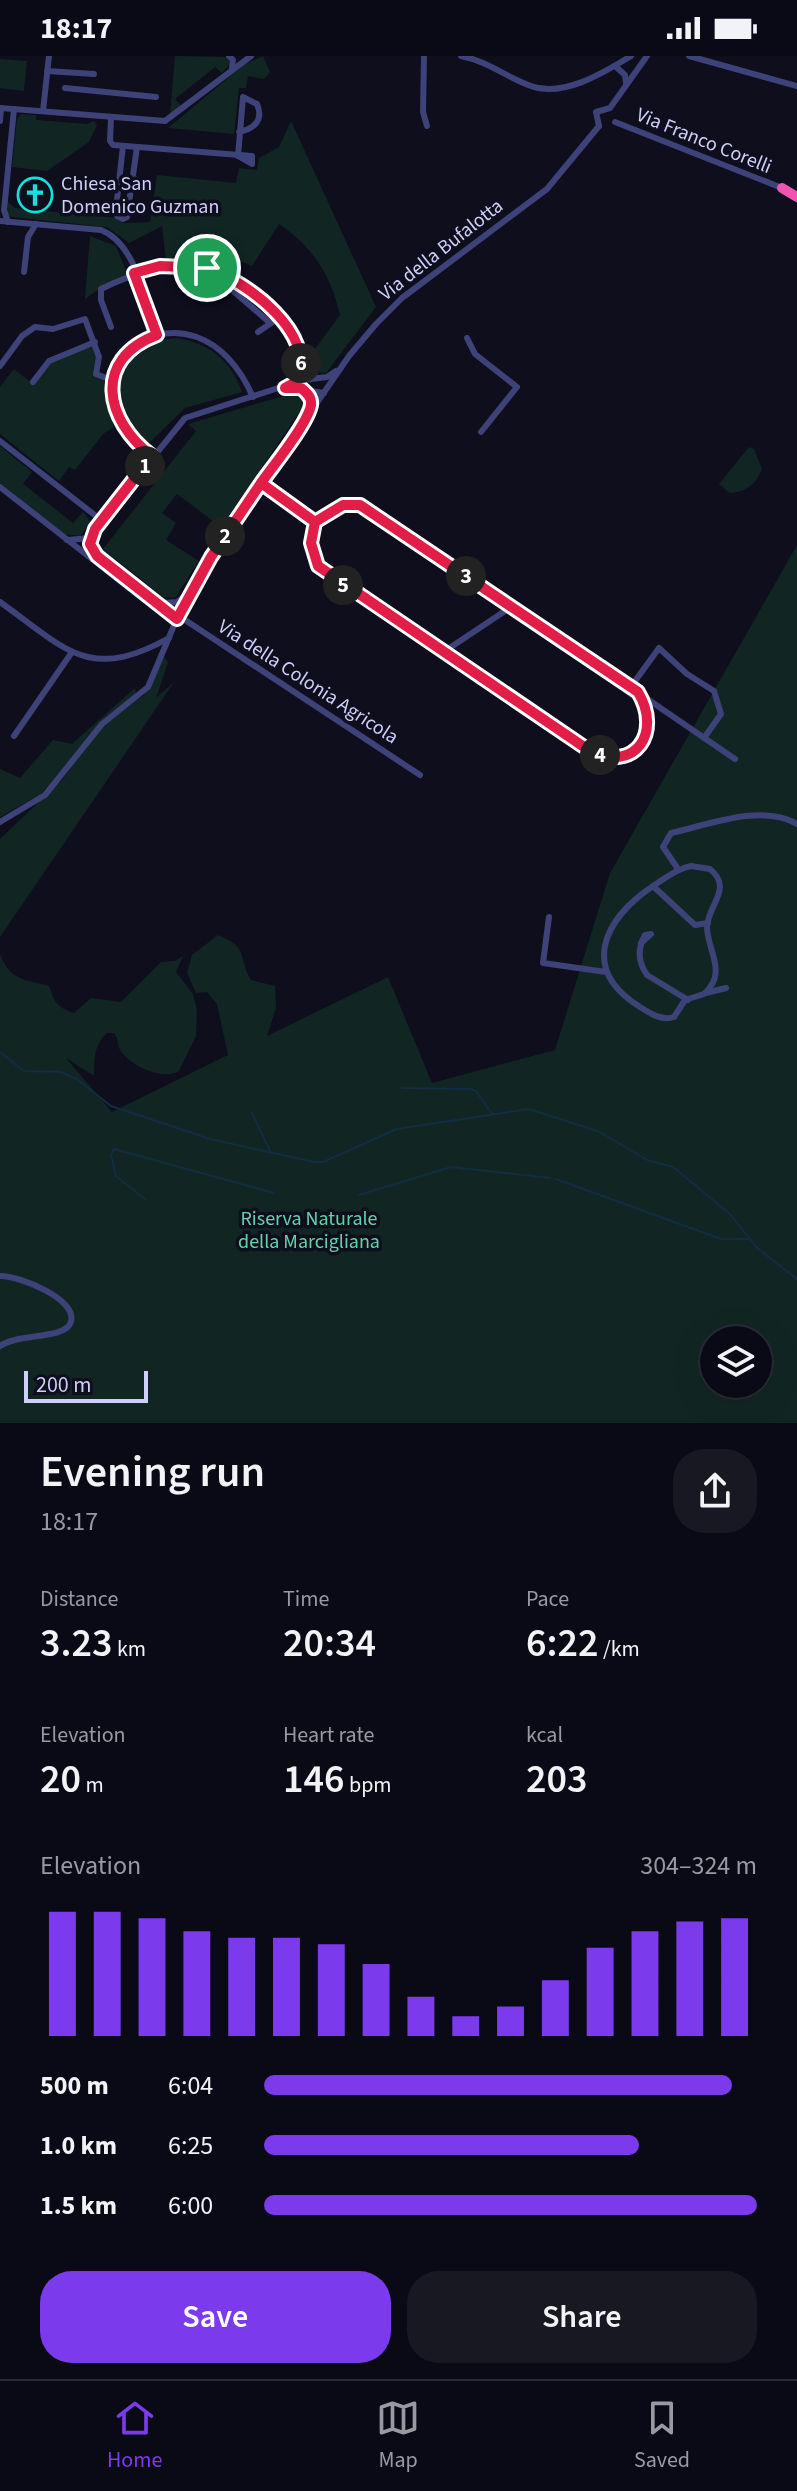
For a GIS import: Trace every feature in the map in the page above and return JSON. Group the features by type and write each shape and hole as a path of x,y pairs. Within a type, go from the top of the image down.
{"highway":[{"path":"782,188 797,187"},
{"path":"782,188 797,197"}],"street":[{"path":"43,111 49,56"},
{"path":"229,56 234,65 230,71"},
{"path":"0,121 1,108 165,121 251,56"},
{"path":"424,56 423,112 427,126"},
{"path":"461,56 477,59 539,88 567,86 631,56"},
{"path":"624,61 646,56"},
{"name":"Via della Bufalotta","path":"0,822 45,795 102,724 146,690 190,592 349,356 402,298 551,185 599,126 596,112 610,108 646,56"},
{"path":"689,56 797,86"},
{"path":"615,66 625,75 626,83"},
{"path":"47,71 94,74"},
{"path":"65,88 156,97"},
{"path":"111,118 111,144 238,156 239,132 243,97 257,104 260,115 249,130 239,132"},
{"path":"599,126 608,128 615,122 610,108"},
{"path":"14,109 1,214 8,222 109,233 120,242 157,335"},
{"name":"Via Franco Corelli","path":"615,122 782,188"},
{"path":"123,146 116,209 121,219 127,217 130,205 137,147"},
{"path":"0,153 10,151"},
{"path":"1,214 8,222"},
{"path":"24,272 28,237 36,224"},
{"path":"111,327 99,291 134,273 160,266 200,267 238,280 280,317 302,365 316,378"},
{"path":"200,267 198,279 232,290 269,322"},
{"path":"258,332 280,317"},
{"path":"0,366 22,336 35,327 53,329 85,319 99,357 96,374 114,381"},
{"path":"152,456 121,426 113,402 114,381 130,352 157,335 185,333 215,345 235,363 253,397"},
{"path":"467,338 475,354 517,387 481,432"},
{"path":"33,382 49,361 95,342"},
{"path":"67,540 91,538 101,520 188,416 331,375 349,356"},
{"path":"299,429 311,404 300,383 302,365"},
{"path":"300,383 324,393"},
{"path":"0,441 101,520"},
{"path":"261,483 315,522"},
{"path":"0,487 82,552 177,620"},
{"path":"638,692 648,721 640,745 629,755 603,756 442,653 318,566 311,543 315,522 343,505 367,507 511,607 638,692 735,759"},
{"path":"91,538 95,554"},
{"path":"91,538 95,548 177,620"},
{"path":"82,552 83,541"},
{"path":"82,552 95,554 123,574 163,603 177,620"},
{"path":"163,603 177,602 190,592"},
{"path":"0,602 72,652 94,659 120,659 169,638"},
{"path":"442,653 511,607"},
{"name":"Via della Colonia Agricola","path":"177,620 420,775"},
{"path":"630,688 659,648 665,651 675,664 714,691 721,714 704,738"},
{"path":"14,736 72,652"},
{"path":"678,869 663,849 664,838 671,833 761,815 780,816 797,824"},
{"path":"706,993 717,966 708,923 720,897 718,877 703,866 678,869 634,899 610,928 604,946 606,972 627,997 663,1018 674,1017 688,1000 726,988"},
{"path":"653,886 695,925 708,923"},
{"path":"549,917 543,963 606,972"},
{"path":"641,943 639,958 647,975 688,1000"},
{"path":"0,1276 12,1277 56,1297 68,1306 72,1316 69,1326 60,1333 20,1336 0,1346"}],"green space":[{"path":"175,56 227,57 231,62 222,73 215,67 175,99 181,106 170,115"},
{"path":"263,56 270,72 264,79 248,76 246,88 239,88 234,134 168,128 245,64"},
{"path":"0,59 27,61 24,91 0,88"},
{"path":"21,114 36,115 36,120 87,124 94,121 97,125 89,142 47,171 12,167 17,119"},
{"path":"291,121 376,307 326,373 315,372 306,361 340,315 336,301 326,275 311,252 279,224 252,266 236,259 230,270 219,265 222,252 181,244 180,260 166,260 162,226 129,243 107,227 11,217 7,213 8,202 15,208 116,218 123,223 150,222 157,175 236,183 239,168 257,170 259,158 279,147"},
{"path":"90,236 116,246 128,276 107,283 85,299"},
{"path":"177,338 200,344 218,355 232,371 242,392 185,408 147,445 132,430 123,413 119,396 120,379 127,363 139,351 156,342"},
{"path":"87,344 90,348 95,345 99,358 93,375 107,382 106,399 114,427 103,434 75,470 69,467 59,481 0,434 0,387 14,369 29,381 48,359"},
{"path":"297,392 304,397 305,404 221,527 177,494 162,513 176,523 166,540 199,561 175,598 163,597 103,549 196,431 188,424"},
{"path":"0,446 32,472 23,484 73,523 83,512 91,522 80,536 64,534 0,483"},
{"path":"749,447 754,449 762,469 750,486 730,493 719,484"},
{"name":"Riserva Naturale della Marcigliana","path":"797,545 797,1423 0,1423 0,954 14,974 49,986 57,1003 74,1013 91,998 121,1002 161,962 175,961 183,956 176,972 193,994 197,1011 196,1036 179,1071 156,1073 139,1066 120,1050 114,1033 107,1033 99,1043 94,1076 66,1058 112,1112 228,1055 217,1004 207,992 196,993 187,973 192,955 218,935 239,949 251,980 275,986 276,1008 267,1036 388,977 432,1083 555,1050 610,873"},
{"path":"164,657 168,662 156,698 174,682 0,937 0,839 62,780 102,725 144,695"},
{"path":"135,688 136,694 106,717 41,794 0,817 0,769 20,778 53,740 72,744"}],"waterway":[{"path":"0,1052 24,1071 61,1072 78,1080 111,1106 210,1139 314,1162 323,1162 397,1129 529,1109 600,1132 647,1160 673,1167 730,1214 757,1248 797,1279"},
{"path":"402,1088 470,1089 476,1091 492,1114"},
{"path":"252,1113 270,1151"},
{"path":"146,1200 116,1176 111,1155 114,1149 274,1193"},
{"path":"359,1195 451,1167 550,1178"},
{"path":"556,1179 721,1239 747,1239"}],"place":[{"name":"Chiesa San Domenico Guzman","path":"35,195"}],"route":[{"path":"207,268 160,266 134,273 157,335 141,342 123,359 114,381 113,396 121,426 152,456 92,534 90,544 97,556 177,619 211,557 261,483 315,522 343,505 367,507 638,692 648,721 645,736 637,749 616,758 590,751 418,637 318,566 311,543 315,522 261,483 299,429 310,406 309,396 301,388 285,388 296,382 302,365 291,335 274,309 250,288 207,268"}]}
